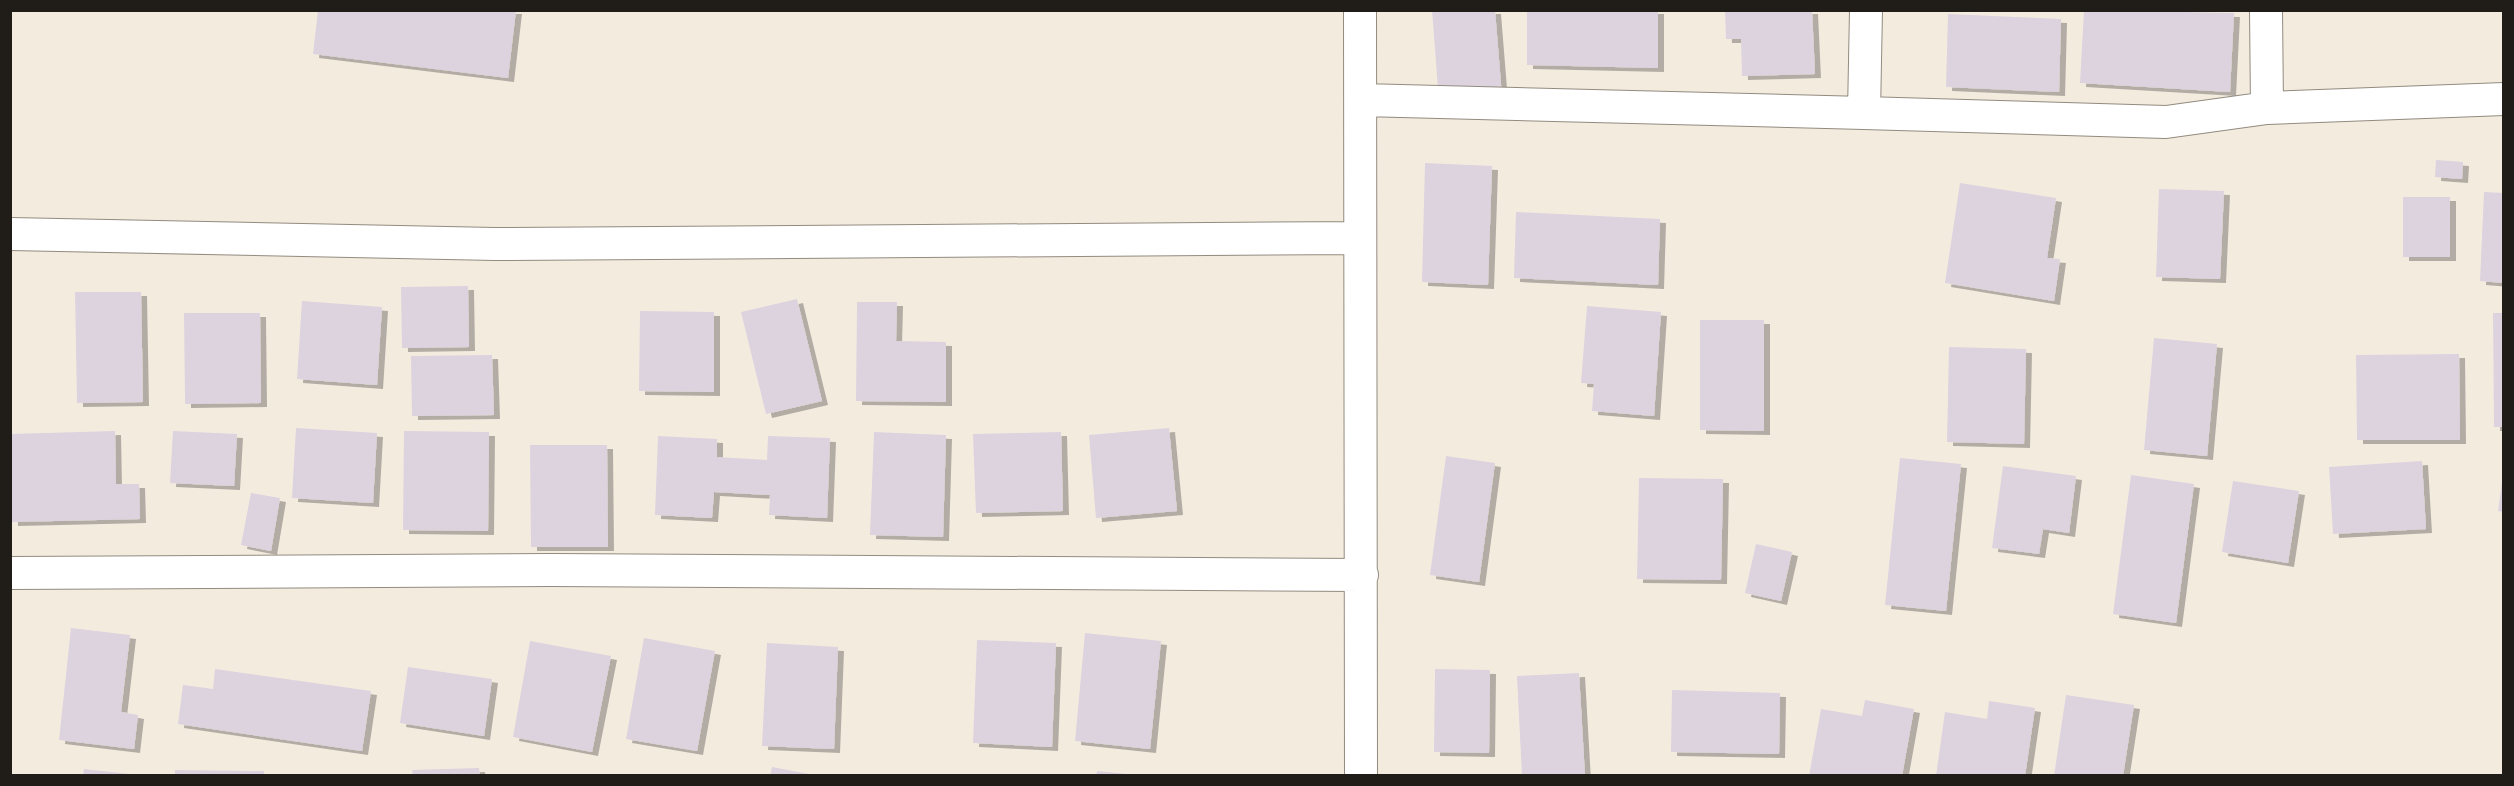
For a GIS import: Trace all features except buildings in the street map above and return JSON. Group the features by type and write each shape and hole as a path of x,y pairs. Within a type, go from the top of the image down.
{"street":[{"path":"1360,10 1362,100 1361,776"},
{"path":"1864,113 1866,10"},
{"path":"2266,10 2267,108"},
{"path":"1362,100 2166,122 2267,108 2504,99"},
{"path":"10,234 495,244 1360,238"},
{"path":"10,573 551,570 1362,575"}]}
